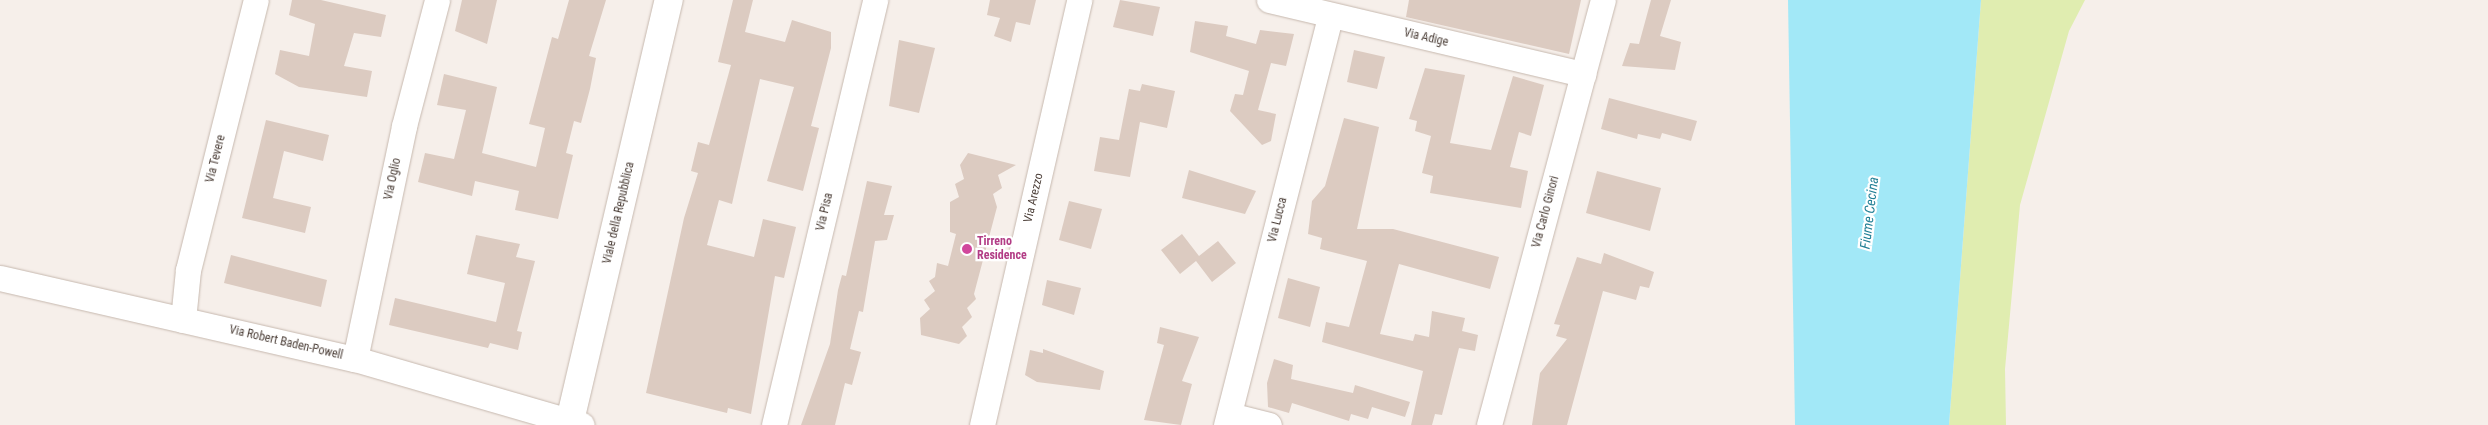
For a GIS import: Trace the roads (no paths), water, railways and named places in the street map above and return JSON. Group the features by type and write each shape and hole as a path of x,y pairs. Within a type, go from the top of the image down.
{"street":[{"name":"Via Tevere","path":"183,320 188,270 256,0"},
{"name":"Via Oglio","path":"355,359 404,126 437,0"},
{"name":"Viale della Repubblica","path":"574,423 669,0"},
{"name":"Via Pisa","path":"774,425 875,0"},
{"name":"Via Arezzo","path":"982,425 1079,0"},
{"name":"Via Adige","path":"1268,0 1583,74"},
{"name":"Via Carlo Ginori","path":"1489,425 1603,0"},
{"name":"Via Lucca","path":"1227,420 1330,16"},
{"name":"Via Robert Baden-Powell","path":"0,278 355,359 574,423"},
{"path":"1227,420 1269,425"}],"water":[{"name":"Fiume Cecina","path":"1788,0 1981,0 1949,425 1795,425"}],"place":[{"name":"Tirreno Residence","path":"967,249"}]}
